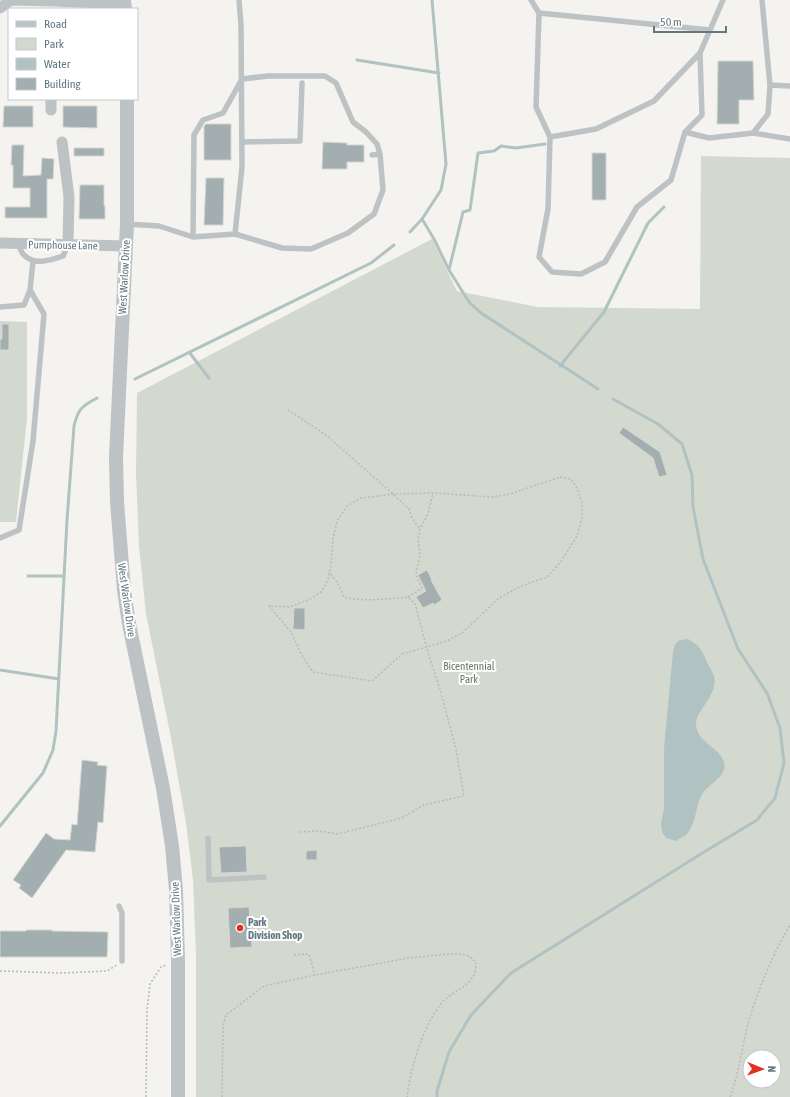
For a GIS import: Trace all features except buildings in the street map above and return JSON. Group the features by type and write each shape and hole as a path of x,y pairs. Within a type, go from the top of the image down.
{"street":[{"path":"0,8 11,0 53,5 125,4"},
{"name":"West Warlow Drive","path":"127,100 127,224 116,457 117,502 124,590 129,624 163,788 171,839 176,890 178,961 178,1097"},
{"path":"62,142 69,197 68,245"},
{"name":"Pumphouse Lane","path":"0,243 126,246"}],"lane":[{"path":"235,234 242,167 242,79 239,0"},
{"path":"531,0 539,13 536,107 550,137 548,209 539,257 552,272 581,274 605,262 637,207 671,180 685,132 702,115 700,53"},
{"path":"550,137 596,129 654,102 700,53 723,0"},
{"path":"753,133 768,114 770,85 762,0"},
{"path":"539,13 710,30"},
{"path":"127,224 159,226 193,237 235,234 282,248 311,249 348,233 374,214 383,190 380,154 377,144 366,132 353,122 336,83 325,76 268,76 242,79"},
{"path":"193,237 194,134 203,120 223,113 242,79"},
{"path":"242,142 300,141 302,83"},
{"path":"770,85 790,86"},
{"path":"685,132 709,138 753,133 790,139"},
{"path":"372,155 380,154"},
{"path":"18,244 23,255 33,261 47,261 63,256 68,245"},
{"path":"0,307 24,305 30,290 33,261"},
{"path":"0,538 19,530 33,440 44,314 30,290"},
{"path":"208,838 209,880 264,877"},
{"path":"118,906 122,913 122,961"}],"path":[{"path":"288,410 326,435 393,494 408,509 412,518 420,529"},
{"path":"560,477 572,480 577,488 582,504 582,518 577,536 560,564 547,577 521,586 499,598 462,633 447,641 402,654 372,682 313,672 302,656 291,632 269,606 290,607 310,599 321,592 328,580 333,539 337,521 347,506 361,498 393,494 434,493 492,497 510,494 560,477"},
{"path":"329,572 337,582 344,597 352,599 408,597 422,588 416,574 420,554 418,540 420,529 428,514 434,493"},
{"path":"300,832 319,831 337,834 402,818 424,805 464,796 456,748 440,689 415,604 408,597"},
{"path":"730,1097 736,1081 750,1018 762,982 790,925"},
{"path":"294,955 309,954 314,975"},
{"path":"222,1097 223,1026 226,1015 264,986 314,975 409,958 449,954 470,956 476,962 475,972 471,980 441,1003 430,1019 415,1059 408,1084 407,1097"},
{"path":"0,971 60,973 107,971 122,961"},
{"path":"146,1097 147,1010 150,984 161,968 178,961"}],"green space":[{"name":"Bicentennial Park","path":"701,156 790,158 790,1097 196,1097 196,954 193,880 186,823 171,738 146,614 139,546 136,474 137,393 432,239 457,291 538,307 700,309"},
{"path":"0,321 27,322 27,418 16,522 0,522"}],"water":[{"path":"688,639 702,651 715,680 711,694 697,717 697,730 704,740 718,752 724,762 724,767 721,776 706,789 700,798 690,831 676,841 666,838 662,832 661,823 664,809 664,749 673,652 675,644 680,640"}],"waterway":[{"path":"410,232 422,219 441,190 446,164 432,0"},
{"path":"357,60 439,73"},
{"path":"449,270 463,212 470,210 478,153 494,151 501,146 516,148 545,144"},
{"path":"560,366 604,312 648,223 664,207"},
{"path":"422,219 434,239 449,270 469,302 481,313 598,389"},
{"path":"135,379 371,263 394,245"},
{"path":"189,352 209,378"},
{"path":"0,826 43,773 53,750 56,731 67,520 74,426 81,409 97,398"},
{"path":"437,1097 437,1091 449,1052 471,1015 511,973 757,820 775,798 784,763 780,728 767,693 738,649 703,559 693,507 692,475 682,444 658,424 613,399"},
{"path":"28,576 64,576"},
{"path":"0,670 59,679"}],"place":[{"name":"Park Division Shop","path":"240,928"}]}
